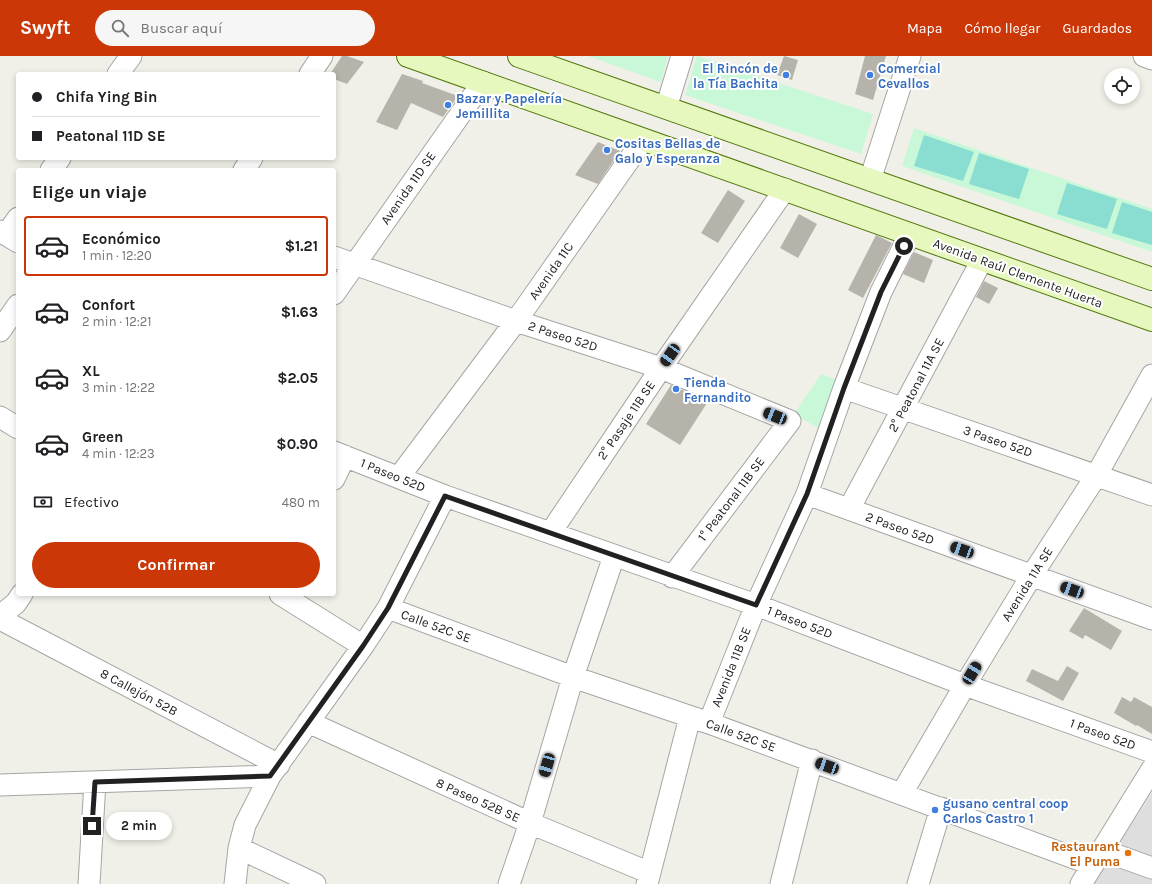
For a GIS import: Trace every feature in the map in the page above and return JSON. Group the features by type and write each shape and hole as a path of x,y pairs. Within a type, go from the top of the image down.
{"main road":[{"name":"Avenida Raúl Clemente Huerta","path":"408,56 1152,320"},
{"path":"519,56 1152,279"}],"street":[{"path":"119,72 131,56"},
{"path":"311,72 322,56"},
{"path":"666,108 682,56"},
{"path":"870,180 910,56"},
{"path":"1144,56 1152,59"},
{"name":"Avenida 11D SE","path":"336,291 483,82"},
{"name":"Avenida 11C","path":"399,477 516,321 642,140"},
{"name":"2° Pasaje 11B SE","path":"551,532 661,368 785,189"},
{"name":"Avenida 11B SE","path":"648,878 699,720 756,605 807,494 844,388 881,292 910,234"},
{"name":"2 Paseo 52D","path":"336,258 516,321 661,368 790,422"},
{"name":"2° Peatonal 11A SE","path":"849,509 982,260"},
{"path":"0,331 16,308"},
{"name":"Avenida 11A SE","path":"902,793 965,685 1032,575 1096,476 1152,375"},
{"name":"3 Paseo 52D","path":"844,388 1152,495"},
{"path":"0,417 16,427"},
{"name":"1° Peatonal 11B SE","path":"672,577 790,422"},
{"path":"336,469 339,454"},
{"name":"1 Paseo 52D","path":"339,454 445,496 551,532 672,577 756,605 965,685 1152,752"},
{"name":"2 Paseo 52D","path":"807,494 1152,619"},
{"path":"235,884 239,848 245,825 274,770 363,646 388,608 445,496"},
{"path":"509,884 530,823 573,677 614,556"},
{"path":"0,617 16,603 21,596"},
{"path":"284,596 363,646"},
{"name":"Calle 52C SE","path":"388,608 573,677 812,760 940,808 1098,857 1152,868"},
{"name":"8 Callejón 52B","path":"0,617 274,770"},
{"name":"8 Paseo 52B SE","path":"308,722 648,878"},
{"path":"781,884 812,760"},
{"path":"1081,884 1152,769"},
{"path":"0,784 95,782 274,770"},
{"path":"89,884 95,782"},
{"path":"918,884 940,808"},
{"path":"239,848 315,884"}],"shaded area":[{"path":"924,135 974,152 963,181 914,166"},
{"path":"979,153 1029,169 1019,199 969,184"},
{"path":"1067,183 1117,199 1107,229 1057,214"},
{"path":"1122,202 1152,212 1152,245 1112,233"},
{"path":"1152,793 1152,884 1093,884"}],"green space":[{"path":"588,56 668,56 661,82"},
{"path":"697,56 873,114 861,154 685,95"},
{"path":"914,128 1152,209 1152,252 902,166"},
{"path":"821,374 837,380 820,429 794,414"}],"building":[{"path":"342,56 347,56 364,62 347,84 336,80 336,72 331,72"},
{"path":"784,56 798,60 792,80 777,75"},
{"name":"Comercial Cevallos","path":"865,56 886,56 873,100 855,94"},
{"path":"402,74 458,96 443,117 411,103 397,130 376,122"},
{"path":"598,142 620,151 598,184 575,175"},
{"path":"728,190 745,201 718,243 701,233"},
{"path":"799,214 817,224 798,258 780,248"},
{"path":"876,235 892,243 863,298 848,290"},
{"path":"914,252 933,260 924,283 903,274"},
{"path":"984,281 998,288 989,304 976,297"},
{"path":"671,385 694,395 707,403 680,445 646,424"},
{"path":"1084,608 1122,631 1111,650 1085,635 1083,639 1069,631"},
{"path":"1067,666 1079,673 1063,701 1026,681 1032,669 1058,681"},
{"path":"1122,697 1131,702 1134,697 1152,707 1152,734 1114,713"}],"place":[{"name":"El Rincón de la Tía Bachita","path":"786,75"},
{"name":"Comercial Cevallos","path":"870,75"},
{"name":"Bazar y Papelería Jemillita","path":"448,105"},
{"name":"Cositas Bellas de Galo y Esperanza","path":"607,150"},
{"name":"Tienda Fernandito","path":"676,389"},
{"name":"gusano central coop Carlos Castro 1","path":"935,810"},
{"name":"Restaurant El Puma","path":"1128,853"}],"route":[{"path":"92,826 95,782 270,776 363,646 388,608 445,496 551,532 672,577 756,605 807,494 844,388 881,292 904,246"}]}
